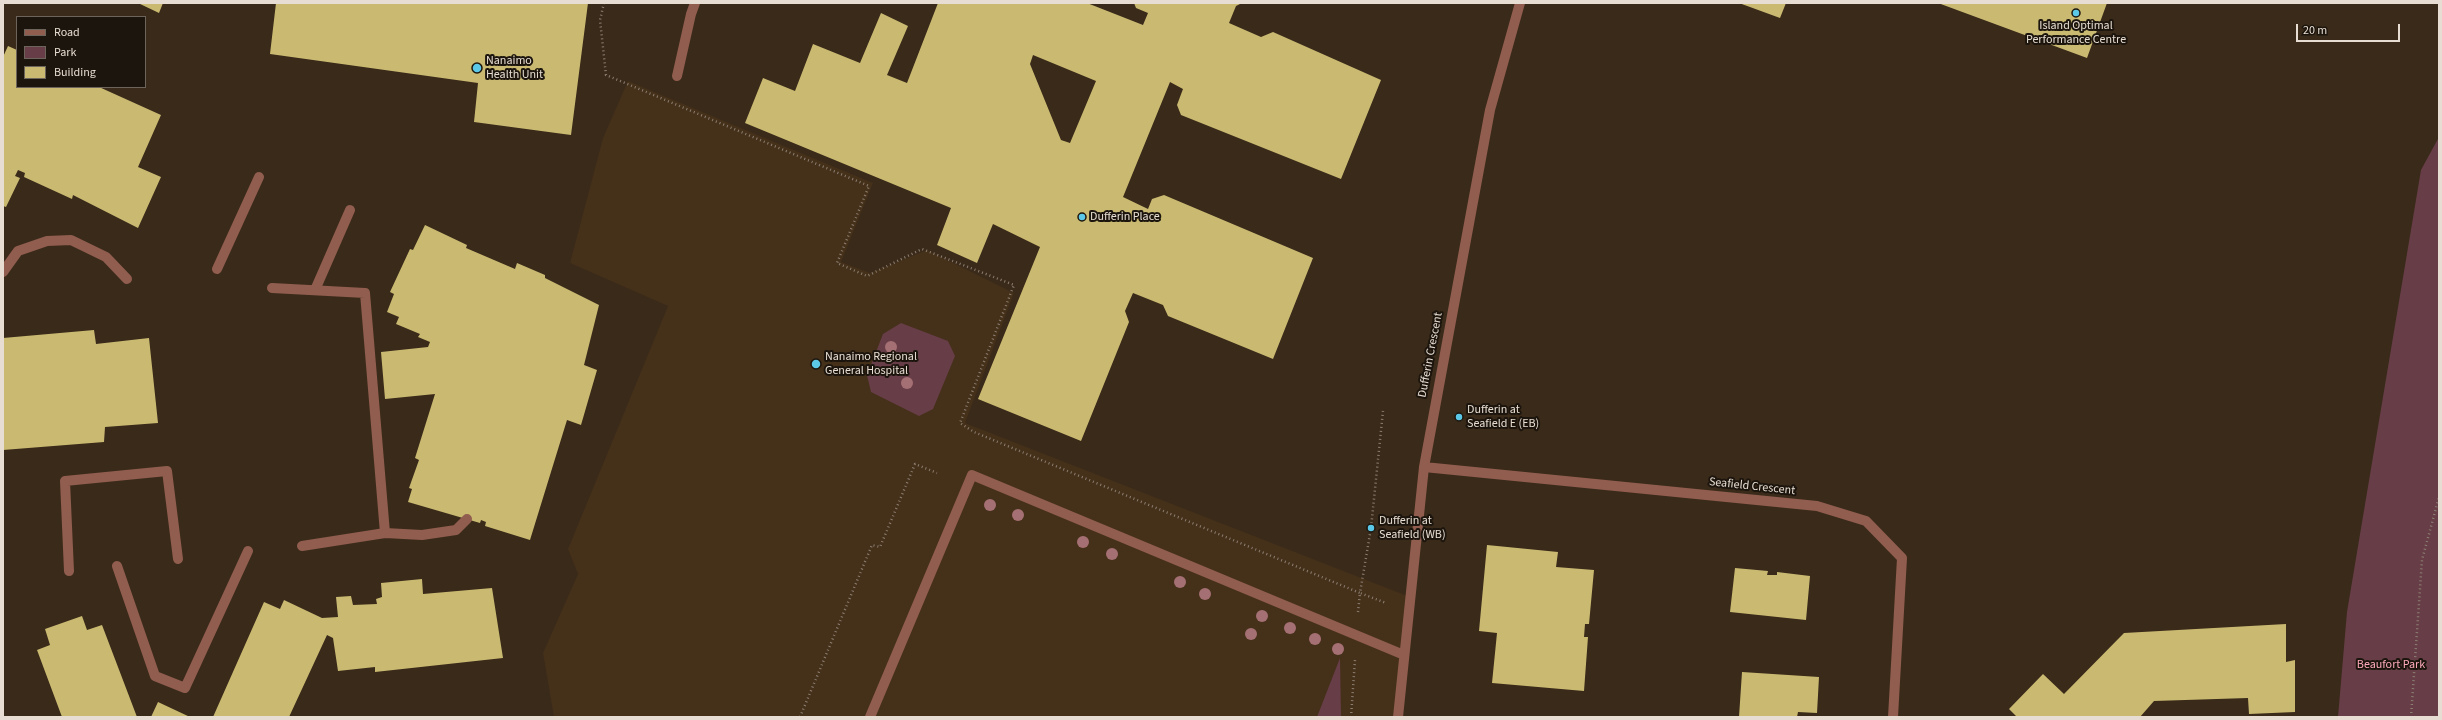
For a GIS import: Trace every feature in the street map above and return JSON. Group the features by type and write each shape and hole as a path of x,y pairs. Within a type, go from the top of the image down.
{"street":[{"path":"677,76 691,14 695,3"},
{"name":"Dufferin Crescent","path":"1398,717 1424,467 1490,110 1520,3"},
{"path":"217,269 258,177"},
{"path":"315,290 350,210"},
{"path":"3,272 18,251 47,241 71,240 106,257 127,279"},
{"path":"272,288 365,292 385,533"},
{"name":"Seafield Crescent","path":"1424,467 1817,506 1866,521 1902,558 1893,717"},
{"path":"69,570 65,481 167,471 178,559"},
{"path":"870,717 972,475 1404,655"},
{"path":"302,546 385,533 422,535 456,530 468,519"},
{"path":"117,566 155,676 185,688 248,551"}],"path":[{"path":"604,3 600,20 606,76 869,186 837,263 867,276 922,249 1014,284 960,423 974,432 1360,593 1371,528 1383,411"},
{"path":"800,717 872,545 880,547 915,464 937,473"},
{"path":"2411,717 2422,560 2439,497"}],"shaded area":[{"name":"Nanaimo Regional General Hospital","path":"628,81 873,183 841,262 870,273 927,250 1014,293 965,423 1410,597 1398,717 554,717 543,653 578,574 568,549 668,306 570,263 603,138"}],"green space":[{"name":"Beaufort Park","path":"2439,137 2439,717 2338,717 2347,612 2421,170"},
{"path":"901,323 948,341 955,356 933,409 919,416 871,392 867,375 883,334"},
{"path":"1340,658 1341,717 1317,717"}],"building":[{"path":"138,3 163,3 159,13"},
{"name":"Nanaimo Health Unit","path":"276,3 588,3 571,135 474,122 478,83 270,54"},
{"name":"Dufferin Place","path":"938,3 1087,3 1143,25 1148,13 1136,8 1134,3 1242,3 1236,6 1229,23 1261,37 1273,32 1381,80 1341,179 1181,115 1177,105 1183,89 1170,82 1123,197 1148,209 1152,199 1164,195 1313,258 1273,359 1168,316 1163,305 1133,293 1125,311 1129,322 1081,441 978,399 1040,247 993,224 977,263 937,245 951,208 745,123 763,78 795,91 813,44 860,63 881,13 908,26 887,75 907,83","holes":["1033,55 1096,81 1070,143 1061,140 1030,64"]},
{"path":"1739,3 1786,3 1780,18"},
{"path":"1938,3 2107,3 2087,58"},
{"path":"8,46 16,50 16,88 101,88 161,115 138,167 161,177 138,228 73,195 72,199 24,177 25,173 18,170 15,176 20,178 6,207 3,206 3,57"},
{"path":"425,225 467,245 466,248 515,269 517,263 545,275 545,278 599,305 584,365 597,370 581,425 567,420 530,540 485,526 486,522 481,520 480,523 408,502 412,489 409,488 419,460 415,458 435,394 385,399 381,352 428,347 430,342 418,337 420,334 396,324 399,317 387,312 394,294 390,292 410,249 413,250"},
{"path":"94,330 96,344 149,338 158,423 105,427 104,442 3,450 3,338"},
{"path":"1487,545 1558,552 1556,567 1594,570 1589,624 1585,624 1584,637 1588,637 1584,691 1492,683 1497,633 1479,631"},
{"path":"1735,568 1768,571 1767,575 1777,575 1777,572 1810,576 1806,620 1730,612"},
{"path":"422,579 423,594 492,588 503,658 375,672 375,667 338,671 333,638 327,635 289,717 213,717 264,602 280,609 284,600 322,618 338,617 336,597 351,596 353,605 377,604 376,599 382,597 381,583"},
{"path":"82,616 87,630 102,625 137,717 62,717 37,650 50,645 45,629"},
{"path":"2286,624 2286,662 2295,660 2295,712 2249,714 2248,698 2154,701 2140,717 2017,717 2009,709 2043,674 2064,694 2124,633"},
{"path":"1742,672 1819,677 1817,713 1798,712 1797,717 1739,717"},
{"path":"158,702 190,717 151,717"}],"place":[{"name":"Island Optimal Performance Centre","path":"2076,13"},
{"name":"Nanaimo Health Unit","path":"477,68"},
{"name":"Dufferin Place","path":"1082,217"},
{"name":"Nanaimo Regional General Hospital","path":"816,364"},
{"name":"Dufferin at Seafield E (EB)","path":"1459,417"},
{"name":"Dufferin at Seafield (WB)","path":"1371,528"}]}
